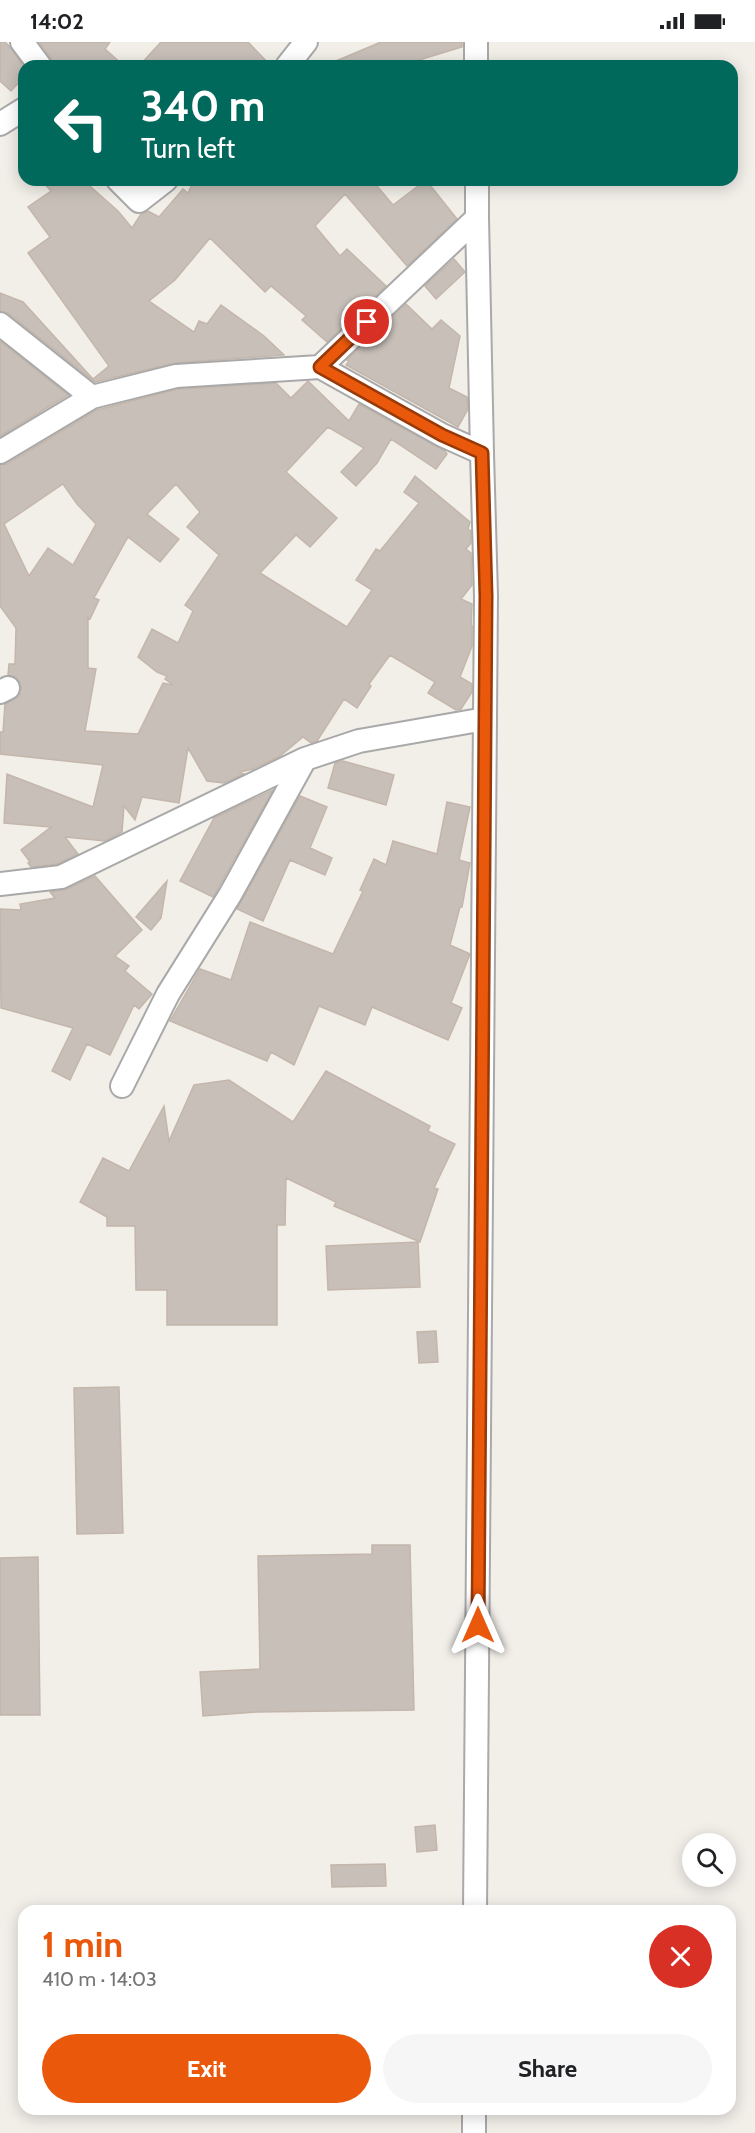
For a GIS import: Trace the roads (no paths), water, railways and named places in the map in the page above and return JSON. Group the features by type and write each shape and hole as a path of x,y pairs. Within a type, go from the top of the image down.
{"street":[{"path":"22,42 36,60"},
{"path":"292,60 306,42"},
{"path":"476,42 476,60"},
{"path":"0,124 18,113"},
{"path":"124,186 139,201 158,186"},
{"path":"475,1905 486,596 477,186"},
{"path":"320,367 477,218"},
{"path":"0,324 92,397"},
{"path":"0,452 92,397 176,376 320,367 442,435 482,453"},
{"path":"0,884 61,877 305,759 359,741 485,719"},
{"path":"122,1086 168,994 230,895 305,759"},
{"path":"474,2115 474,2133"}]}
